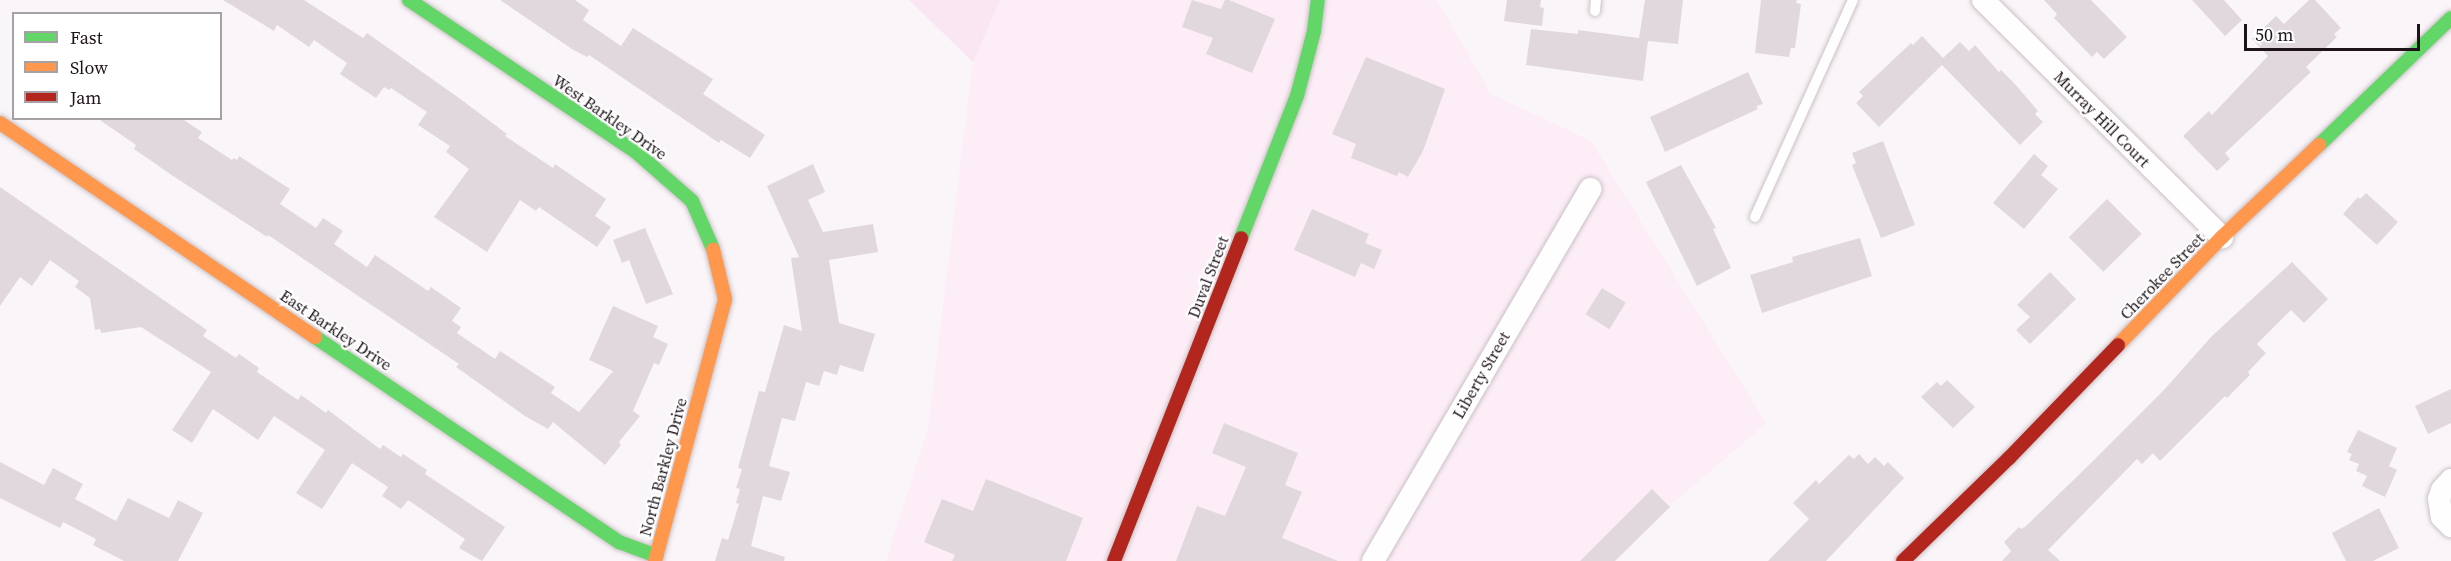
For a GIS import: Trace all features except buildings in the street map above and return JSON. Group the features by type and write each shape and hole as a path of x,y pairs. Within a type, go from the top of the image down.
{"street":[{"name":"West Barkley Drive","path":"409,0 636,152 692,201 712,244 725,299 703,381"},
{"name":"Duval Street","path":"1114,561 1296,96 1314,31 1318,0"},
{"name":"Murray Hill Court","path":"1983,0 2222,237"},
{"name":"Cherokee Street","path":"1903,561 2009,458 2222,237 2451,18"},
{"name":"East Barkley Drive","path":"0,123 619,542 656,559"},
{"name":"Liberty Street","path":"1373,561 1590,189"},
{"name":"North Barkley Drive","path":"656,559 703,381"},
{"path":"2451,480 2442,490 2439,499 2442,517 2451,526"}],"lane":[{"path":"1755,217 1852,0"}],"shaded area":[{"path":"909,0 1000,0 973,62"},
{"path":"1000,0 1437,0 1491,94 1591,141 1766,423 1606,561 886,561 928,428 973,62"}],"traffic: fast":[{"path":"409,0 636,152 692,201 713,249"},
{"path":"1241,238 1297,96 1314,31 1318,0"},
{"path":"2319,145 2451,18"},
{"path":"315,337 619,542 657,556"}],"traffic: slow":[{"path":"0,123 315,337"},
{"path":"2118,345 2222,237 2319,145"},
{"path":"655,561 725,299 713,249"}],"traffic: jam":[{"path":"1114,561 1241,238"},
{"path":"1903,561 2009,458 2118,345"}]}
